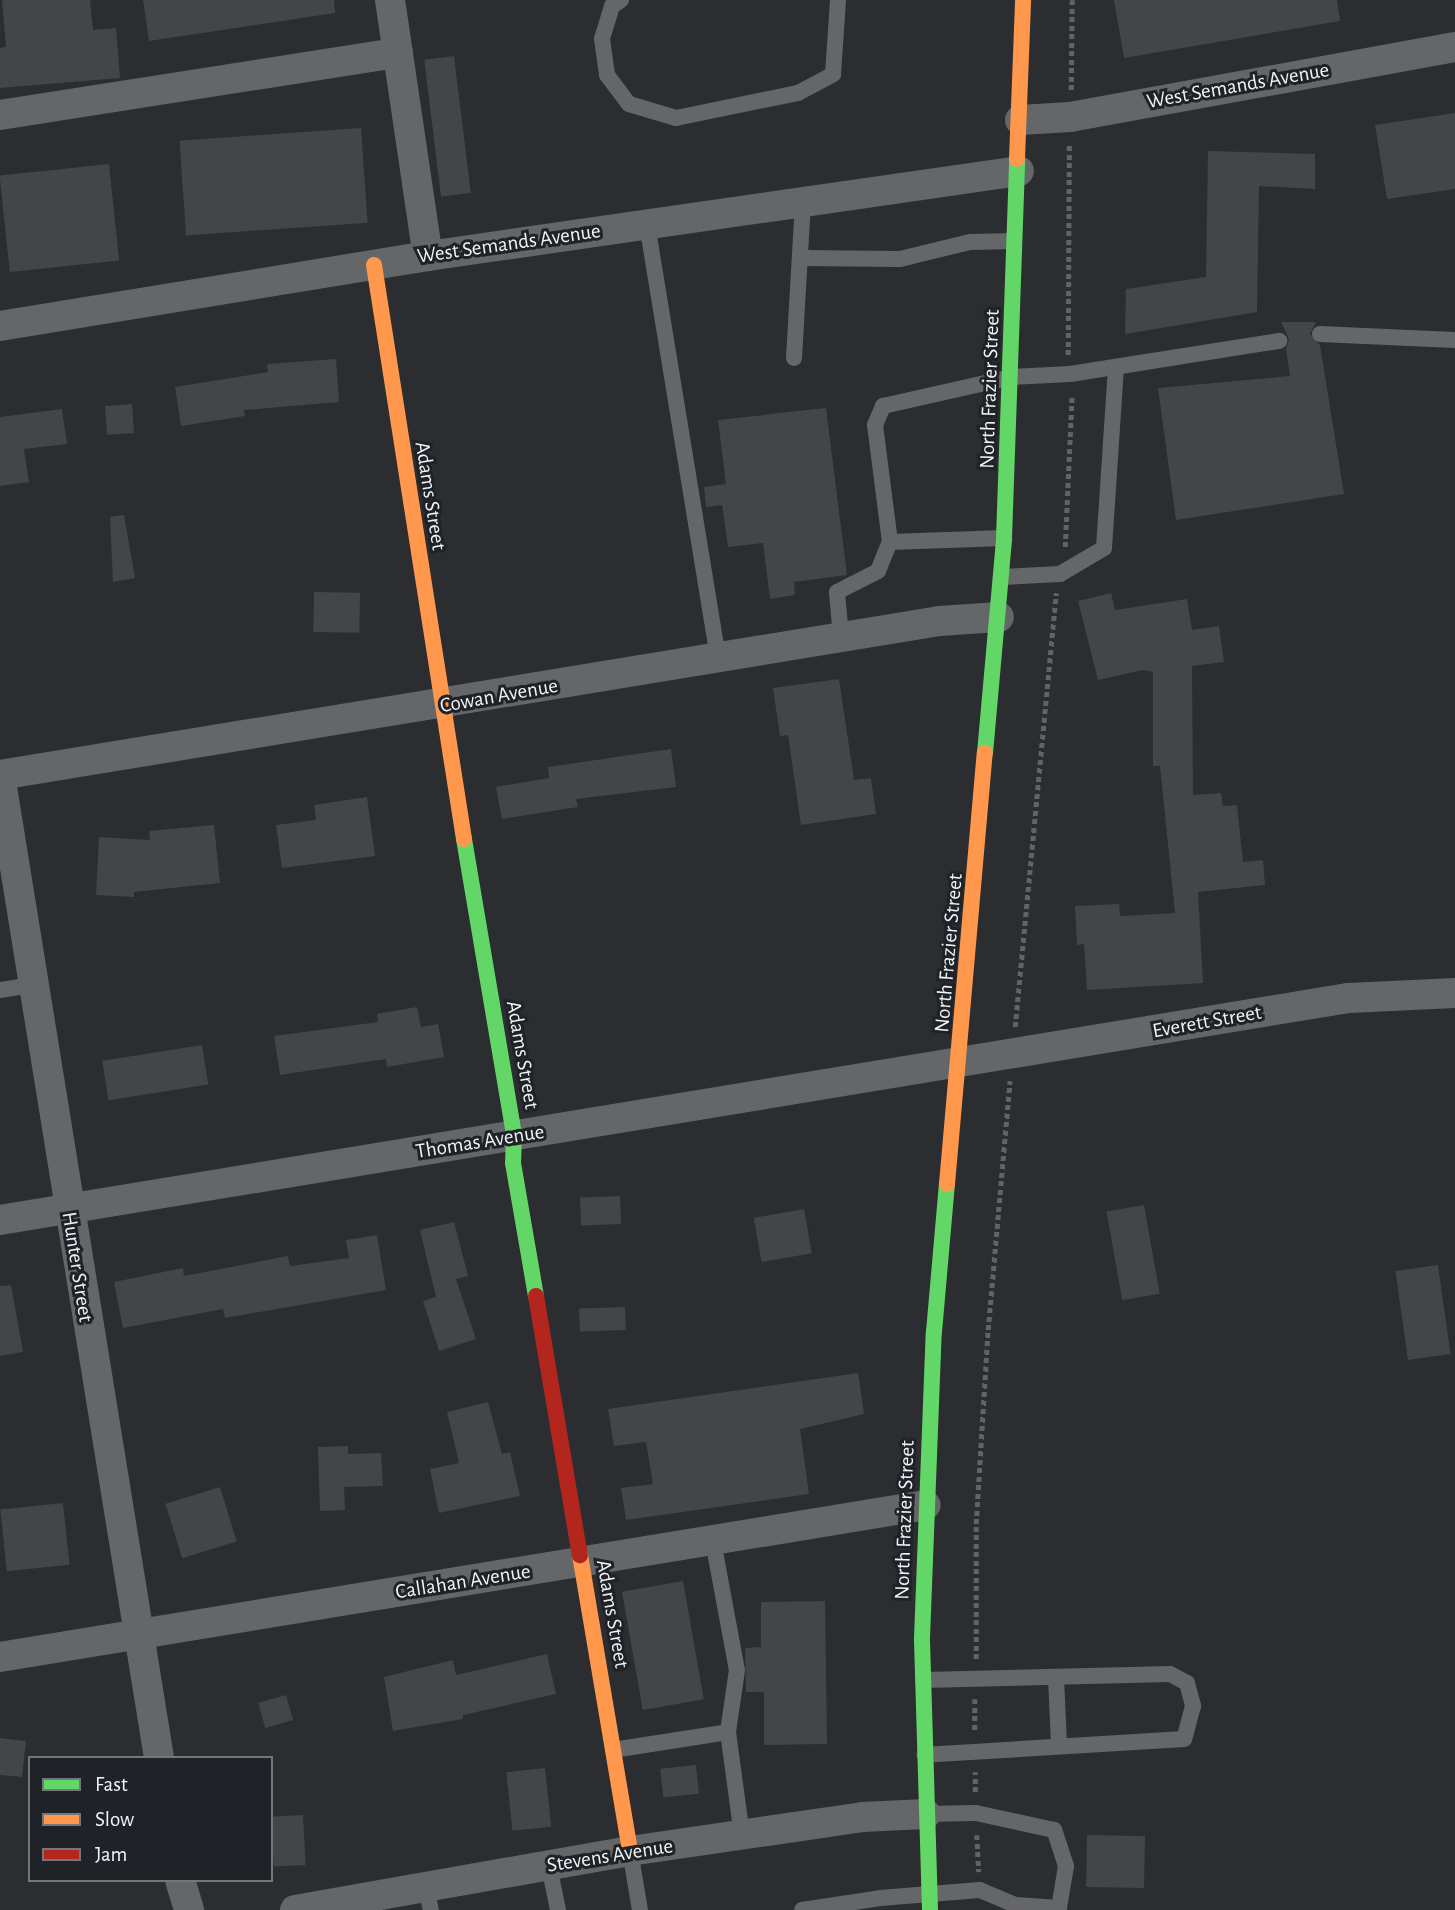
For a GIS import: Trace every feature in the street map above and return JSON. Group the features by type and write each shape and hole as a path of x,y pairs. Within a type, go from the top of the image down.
{"main road":[{"name":"North Frazier Street","path":"930,1910 923,1680 926,1505 934,1332 999,617 1012,377 1023,0"},
{"name":"Adams Street","path":"374,265 441,706 514,1136 513,1163 630,1851"}],"street":[{"path":"390,0 428,256"},
{"name":"West Semands Avenue","path":"1020,120 1070,117 1455,47"},
{"path":"0,116 398,52"},
{"name":"West Semands Avenue","path":"0,326 428,256 1019,171"},
{"name":"Cowan Avenue","path":"0,775 441,706 939,621 999,617"},
{"name":"Hunter Street","path":"0,775 68,1209 159,1756"},
{"name":"Everett Street","path":"960,1064 1349,998 1455,993"},
{"name":"Thomas Avenue","path":"0,1220 960,1064"},
{"name":"Callahan Avenue","path":"0,1657 926,1505"},
{"name":"Stevens Avenue","path":"295,1910 428,1898 549,1866 630,1851 862,1817 926,1814"},
{"path":"181,1882 189,1910"}],"lane":[{"path":"621,0 612,6 603,39 607,75 629,104 676,118 798,93 833,74 838,0"},
{"path":"794,358 803,201"},
{"path":"647,224 718,658"},
{"path":"800,258 900,259 970,242 1017,241"},
{"path":"1320,334 1455,340"},
{"path":"841,637 838,592 878,571 890,542 875,425 883,406 1012,377 1070,374 1279,341"},
{"path":"1001,577 1060,574 1104,548 1116,367"},
{"path":"890,542 1004,538"},
{"path":"0,990 33,985"},
{"path":"713,1541 737,1670 728,1732 742,1835"},
{"path":"923,1680 1170,1674 1187,1683 1193,1706 1184,1739 924,1755"},
{"path":"1056,1677 1059,1746"},
{"path":"613,1749 728,1732"},
{"path":"802,1910 834,1908 929,1893 980,1890 1015,1905 1059,1908 1066,1866 1054,1830 976,1813 926,1814"},
{"path":"630,1851 640,1910"},
{"path":"549,1866 558,1910"}],"path":[{"path":"980,1890 975,1752 976,1524 987,1344 1073,410 1070,374 1072,0"}],"building":[{"path":"2,0 90,0 93,30 116,28 120,78 0,88 0,48 6,47"},
{"path":"143,0 334,0 335,13 149,41"},
{"path":"1114,0 1337,0 1340,21 1124,58"},
{"path":"454,56 471,193 441,197 424,60"},
{"path":"1455,113 1455,189 1387,199 1375,125"},
{"path":"361,128 368,223 186,235 179,141"},
{"path":"1208,151 1315,154 1315,189 1259,186 1257,312 1125,334 1126,289 1206,277"},
{"path":"109,164 119,260 10,272 0,175"},
{"path":"1281,322 1316,322 1310,334 1320,345 1344,494 1176,520 1158,388 1290,376 1286,349 1289,339"},
{"path":"336,359 339,402 244,410 245,416 181,426 175,387 268,372 267,364"},
{"path":"132,404 134,433 107,435 105,406"},
{"path":"826,408 847,575 794,582 795,595 770,599 763,543 728,547 722,505 706,507 704,487 726,484 718,420"},
{"path":"62,409 67,444 24,449 29,482 0,486 0,417"},
{"path":"124,515 135,578 113,582 110,517"},
{"path":"314,592 360,593 359,633 313,632"},
{"path":"1111,593 1115,610 1187,599 1192,630 1219,626 1224,662 1192,666 1193,795 1221,793 1223,806 1237,805 1243,862 1263,860 1265,885 1198,892 1203,983 1087,990 1084,944 1077,945 1075,906 1119,904 1120,916 1175,913 1160,766 1153,766 1153,672 1143,670 1098,680 1078,601"},
{"path":"839,679 854,780 871,778 876,814 801,825 788,735 780,736 773,688"},
{"path":"671,749 676,787 576,799 578,807 502,819 496,787 549,778 548,767"},
{"path":"367,797 375,856 282,868 276,825 316,820 314,805"},
{"path":"214,825 220,883 134,892 134,897 96,895 99,837 150,840 149,831"},
{"path":"417,1007 421,1027 438,1024 444,1057 387,1067 386,1059 280,1075 274,1036 378,1022 377,1014"},
{"path":"202,1045 208,1085 109,1100 102,1061"},
{"path":"620,1196 621,1224 581,1225 580,1197"},
{"path":"1144,1205 1160,1294 1122,1300 1107,1212"},
{"path":"804,1209 812,1253 762,1262 754,1218"},
{"path":"454,1222 468,1276 456,1279 476,1339 439,1351 423,1301 436,1297 420,1230"},
{"path":"377,1235 386,1290 225,1318 223,1309 123,1328 114,1282 183,1268 184,1276 288,1256 290,1266 349,1258 346,1240"},
{"path":"1438,1265 1451,1354 1408,1360 1395,1271"},
{"path":"11,1285 23,1352 0,1356 0,1286"},
{"path":"625,1307 626,1330 580,1332 579,1309"},
{"path":"858,1373 864,1414 800,1429 809,1494 626,1520 621,1488 653,1484 646,1442 614,1446 608,1409"},
{"path":"488,1402 502,1454 510,1452 520,1496 439,1513 430,1469 459,1463 447,1412"},
{"path":"348,1446 348,1454 381,1453 383,1486 344,1487 345,1510 320,1511 318,1447"},
{"path":"220,1487 237,1542 182,1558 165,1504"},
{"path":"63,1503 69,1565 7,1571 0,1510"},
{"path":"683,1581 704,1699 643,1710 622,1592"},
{"path":"825,1601 827,1744 764,1745 764,1692 746,1692 745,1648 761,1647 761,1602"},
{"path":"547,1654 556,1694 463,1715 463,1719 393,1731 384,1677 453,1660 456,1675"},
{"path":"286,1695 293,1720 265,1728 258,1703"},
{"path":"0,1738 26,1741 22,1777 0,1775"},
{"path":"696,1765 699,1794 663,1798 660,1769"},
{"path":"545,1768 551,1827 512,1831 506,1772"},
{"path":"303,1815 306,1865 274,1867 273,1817"},
{"path":"1087,1835 1145,1836 1144,1888 1086,1887"}],"traffic: fast":[{"path":"985,753 1004,538 1017,159"},
{"path":"464,839 514,1136 513,1163 536,1296"},
{"path":"930,1910 922,1638 934,1332 947,1184"}],"traffic: slow":[{"path":"1017,159 1023,0"},
{"path":"374,265 464,839"},
{"path":"947,1184 985,753"},
{"path":"580,1555 630,1851"}],"traffic: jam":[{"path":"536,1296 580,1555"}]}
